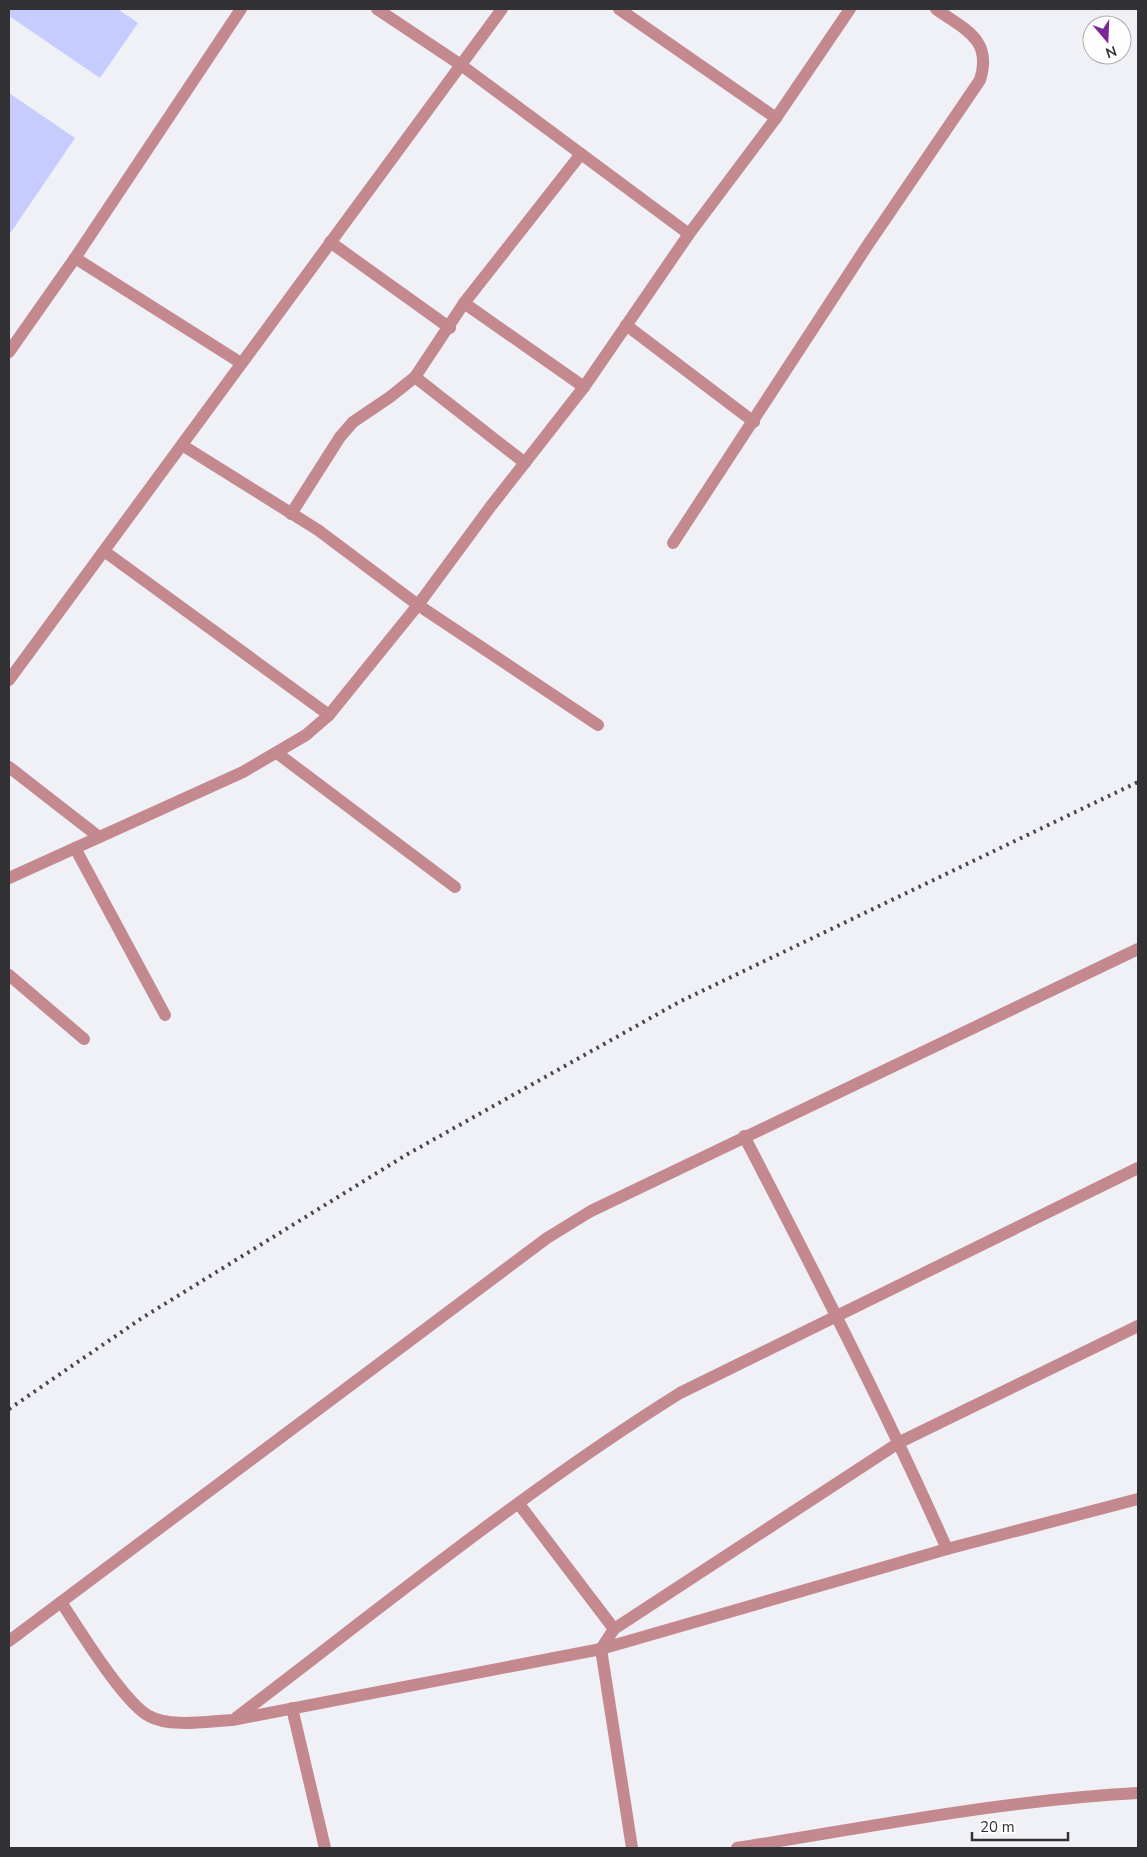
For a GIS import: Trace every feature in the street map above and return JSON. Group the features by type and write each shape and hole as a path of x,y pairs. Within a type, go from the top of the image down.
{"street":[{"path":"9,352 75,258 241,9"},
{"path":"377,9 460,65 689,234"},
{"path":"9,680 502,9"},
{"path":"618,9 776,118"},
{"path":"9,878 243,772 306,735 329,715 418,605 524,463 584,387 689,234 776,118 850,9"},
{"path":"673,543 754,422 867,246 980,80 984,67 983,53 978,39 936,9"},
{"path":"291,514 340,437 353,422 390,397 415,377 450,328 464,303 581,154"},
{"path":"330,242 450,328"},
{"path":"75,258 242,363"},
{"path":"464,303 584,387"},
{"path":"626,325 754,422"},
{"path":"415,377 524,463"},
{"path":"182,445 318,530 418,605 598,725"},
{"path":"104,551 329,715"},
{"path":"277,753 455,887"},
{"path":"9,767 99,837"},
{"path":"75,848 165,1015"},
{"path":"9,1641 547,1238 591,1211 744,1136 1138,949"},
{"path":"9,976 84,1039"},
{"path":"744,1136 837,1314 900,1442 947,1549"},
{"path":"232,1720 519,1504 636,1420 680,1393 837,1314 1138,1168"},
{"path":"632,1848 601,1649 614,1629 900,1442 1138,1326"},
{"path":"60,1602 133,1703 150,1717 176,1723 232,1720 601,1649 947,1549 1138,1499"},
{"path":"519,1504 614,1629"},
{"path":"292,1708 325,1848"},
{"path":"737,1848 970,1811 1100,1795 1138,1793"}],"shaded area":[{"path":"9,9 118,9 138,23 100,78 9,16"},
{"path":"9,93 75,138 9,235"}],"railway":[{"path":"9,1409 142,1318 406,1155 679,1002 1138,782"}]}
